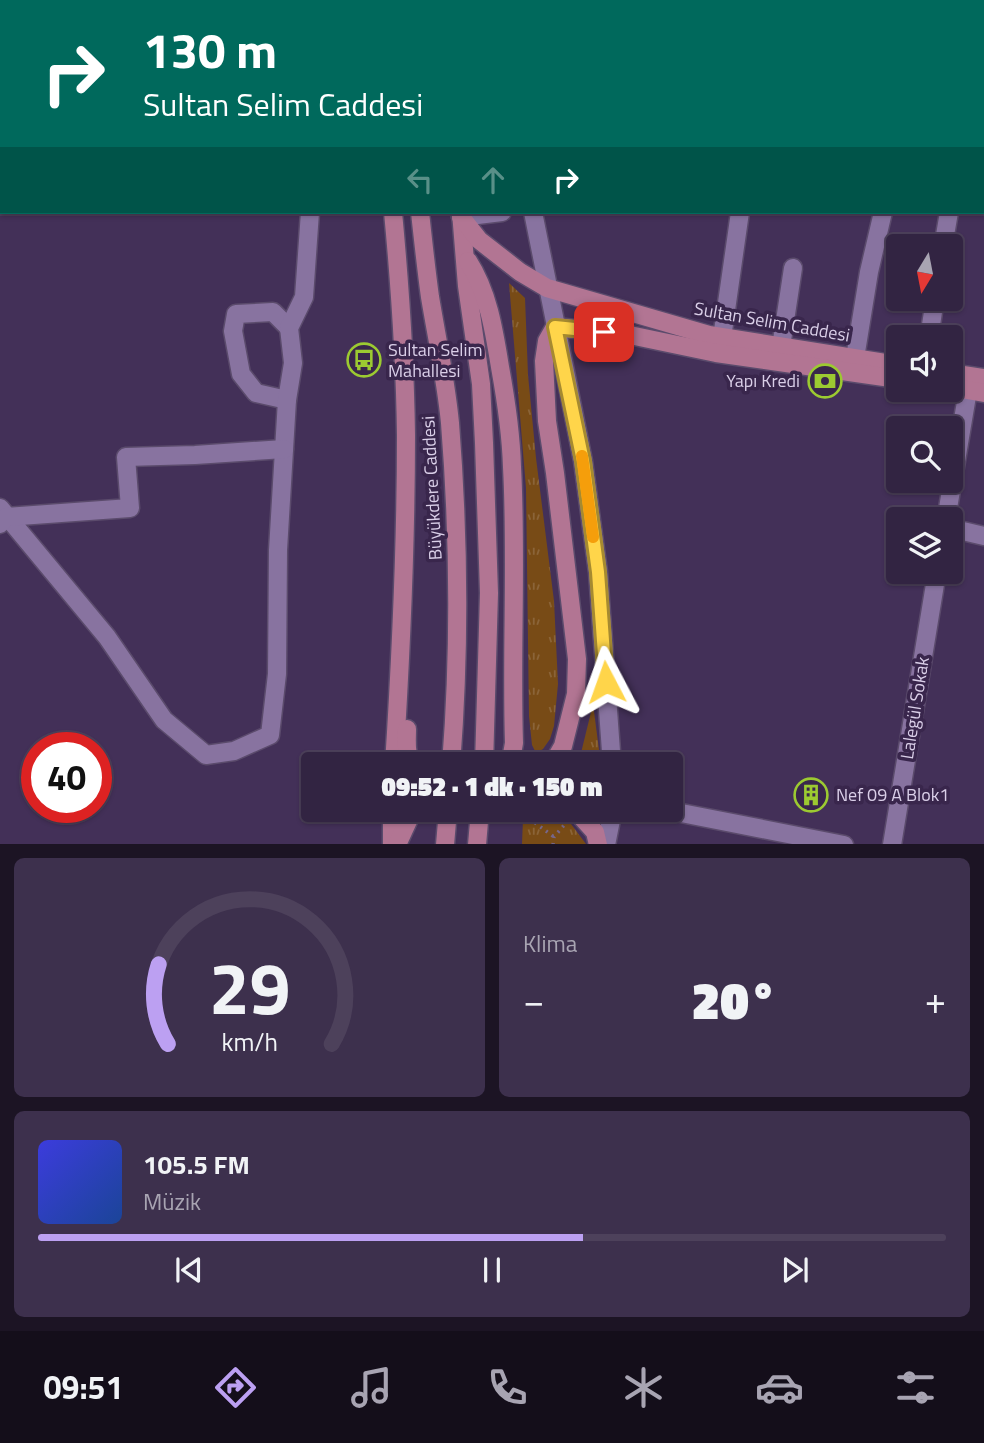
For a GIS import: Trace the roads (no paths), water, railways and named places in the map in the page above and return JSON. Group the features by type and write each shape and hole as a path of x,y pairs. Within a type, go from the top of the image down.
{"main road":[{"path":"393,214 401,312 406,435 400,694 406,713 408,752"},
{"name":"Büyükdere Caddesi","path":"419,214 450,424 458,603 452,752"},
{"path":"461,214 463,253 481,384 489,593 484,752"},
{"name":"Sultan Selim Caddesi","path":"461,214 479,240 520,272 547,288 709,335 781,347 886,375"},
{"path":"463,253 474,271 487,304 506,401 512,465 512,752"},
{"path":"555,327 547,341 544,361 547,421 577,659 576,694 560,752"},
{"name":"Sultan Selim Caddesi","path":"555,327 625,334 716,352 854,365 886,365"},
{"path":"395,752 400,670"},
{"path":"514,743 518,752"},
{"path":"394,822 395,844"},
{"path":"395,844 406,822"},
{"path":"445,844 446,822"},
{"path":"478,843 479,822"},
{"path":"581,822 594,832 598,844"}],"street":[{"path":"2,516 107,637 164,720 206,755 234,751 270,735 277,674 278,551 287,400 293,363 289,328 304,297 310,214"},
{"path":"533,214 583,461 598,572 611,752"},
{"path":"722,338 740,214"},
{"path":"854,365 869,272 883,214"},
{"path":"945,234 948,214"},
{"path":"781,347 793,268"},
{"path":"287,400 256,393 241,374 233,331 236,314 273,312 289,328"},
{"path":"949,507 977,384"},
{"path":"2,516 130,508 125,457 284,449"},
{"path":"963,531 984,536"},
{"name":"Lalegül Sokak","path":"892,844 935,584"},
{"path":"683,813 841,844"},
{"path":"606,844 610,822"}],"place":[{"name":"Sultan Selim Mahallesi","path":"364,360"},
{"name":"Yapı Kredi","path":"825,381"},
{"name":"Nef 09 A Blok1","path":"811,795"}]}
